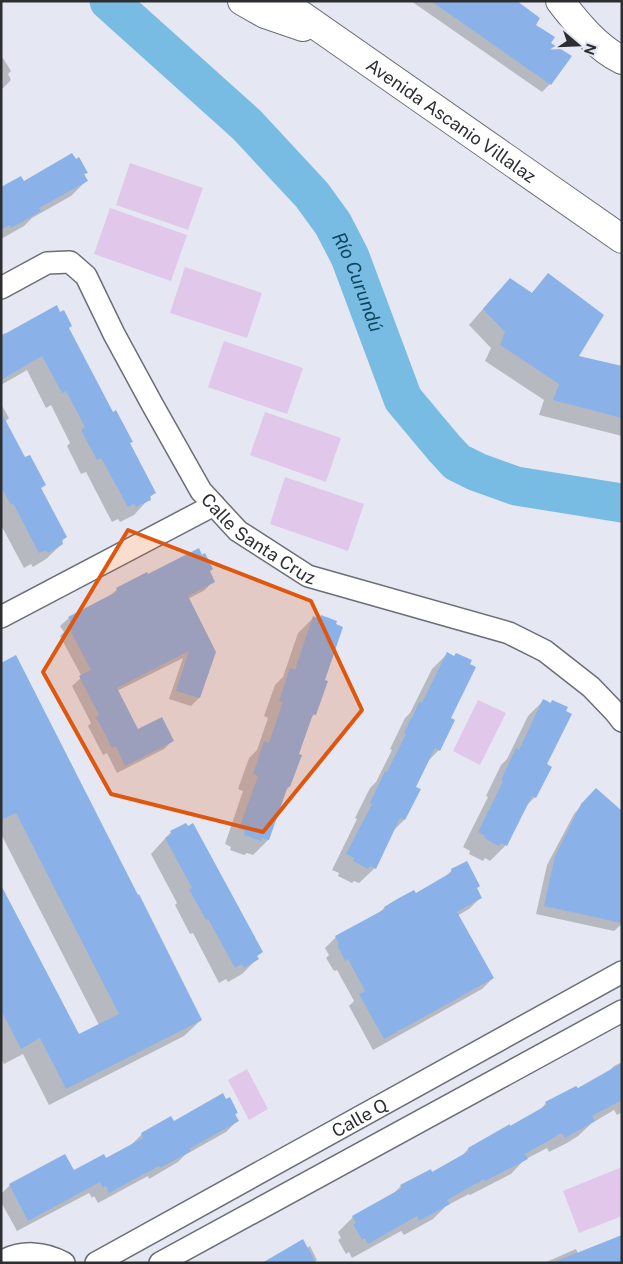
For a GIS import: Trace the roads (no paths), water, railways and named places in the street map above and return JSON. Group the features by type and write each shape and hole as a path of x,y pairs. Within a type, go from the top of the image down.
{"main road":[{"path":"242,1 276,18 333,38"},
{"name":"Avenida Ascanio Villalaz","path":"281,1 622,238"},
{"path":"560,1 595,40 609,53 622,60"}],"street":[{"name":"Calle Santa Cruz","path":"1,288 47,263 70,262 86,276 114,334 201,491 238,531 308,576 509,633 544,652 591,687 622,721"},
{"path":"1,616 214,505"},
{"name":"Calle Q","path":"96,1263 622,972"},
{"name":"Calle Q","path":"160,1263 622,1011"},
{"path":"3,1258 24,1254 40,1254 56,1258 64,1263"}],"waterway":[{"name":"Río Curundú","path":"109,1 247,125 312,195 333,224 350,257 403,399 457,462 477,472 516,486 622,503"}]}
